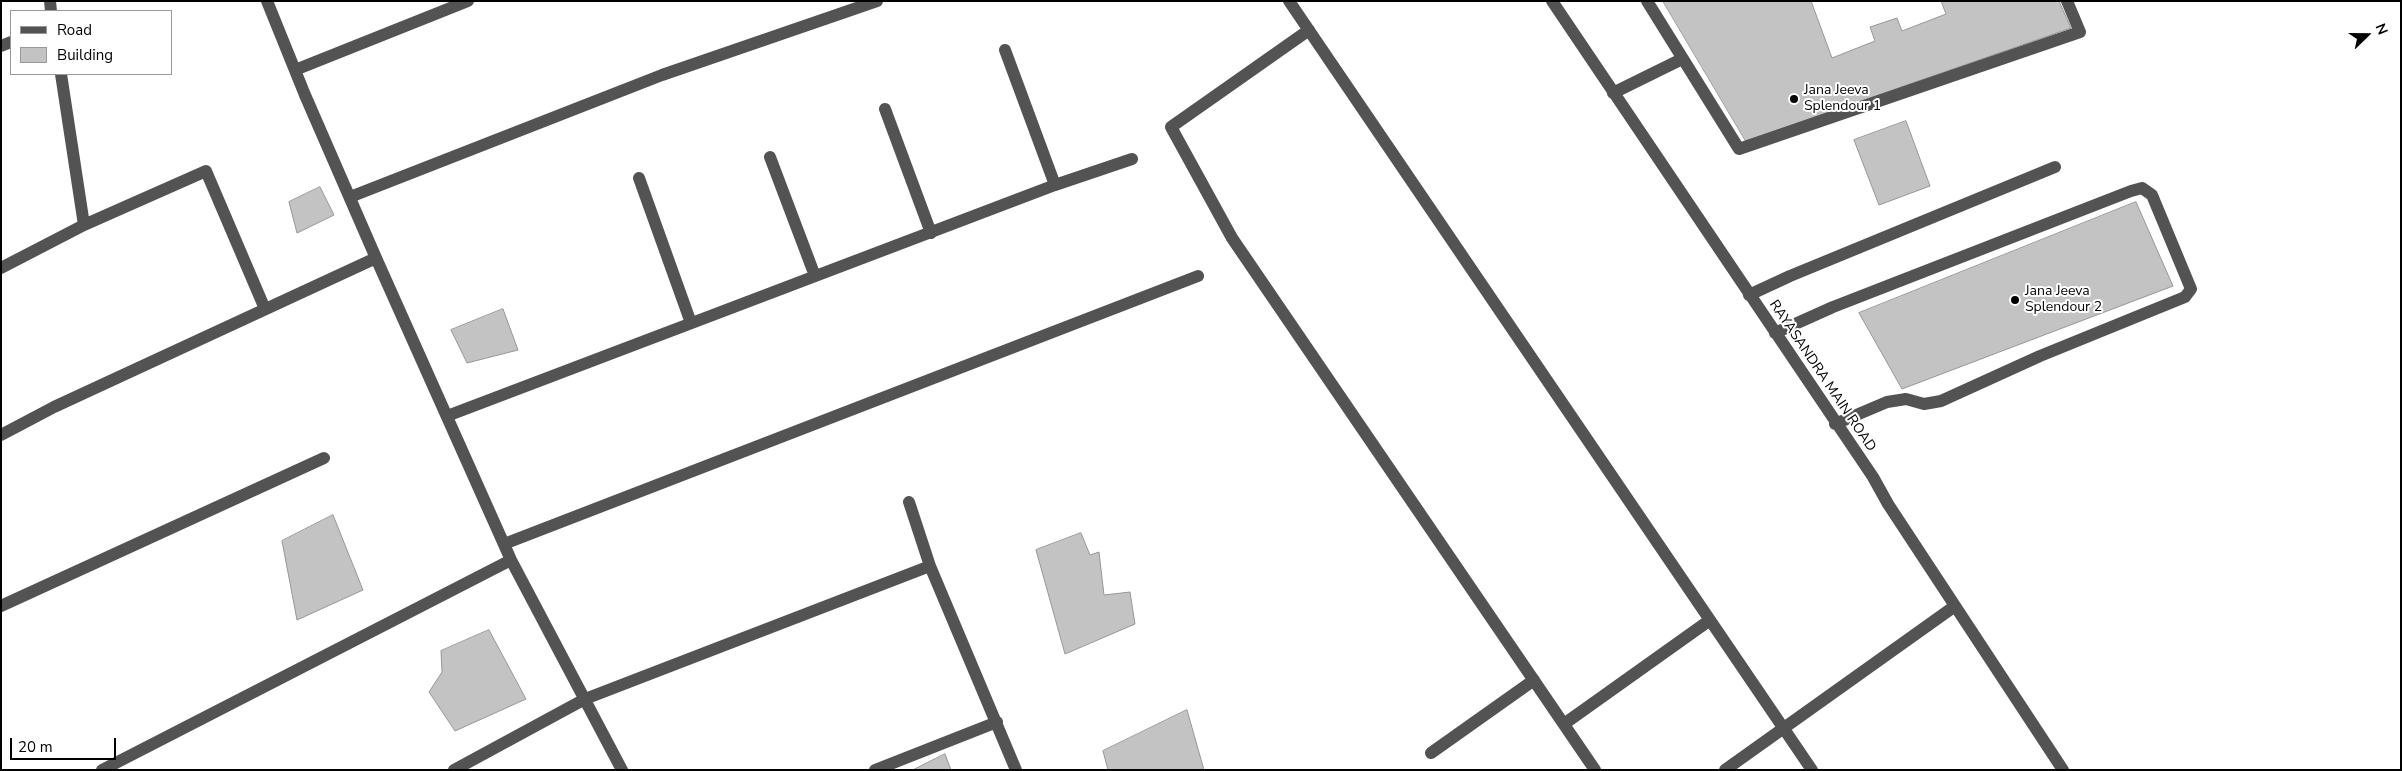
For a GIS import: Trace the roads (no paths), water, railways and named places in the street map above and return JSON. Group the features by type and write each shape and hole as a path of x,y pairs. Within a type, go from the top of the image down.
{"street":[{"path":"267,1 376,258 511,560 622,770"},
{"path":"295,70 468,1"},
{"path":"350,197 662,75 877,1"},
{"path":"1289,1 1812,770"},
{"name":"RAYASANDRA MAIN ROAD","path":"1552,1 1835,424 1873,477 2063,770"},
{"path":"1647,1 1739,149 2080,32 2067,1"},
{"path":"1309,30 1171,127 1232,238 1595,770"},
{"path":"1006,50 1055,186"},
{"path":"1613,93 1682,59"},
{"path":"61,75 84,226"},
{"path":"885,109 931,233"},
{"path":"770,157 815,276"},
{"path":"447,416 815,276 1132,159"},
{"path":"1749,295 1790,276 2056,167"},
{"path":"1,268 84,226 206,171 265,309"},
{"path":"639,178 692,323"},
{"path":"1775,333 1833,307 2131,191 2142,188 2152,195 2191,288 2184,297 2040,356 1941,401 1924,404 1906,399 1887,402 1835,424"},
{"path":"1,435 54,407 376,258"},
{"path":"504,544 1198,276"},
{"path":"1,606 324,458"},
{"path":"908,502 930,566 1016,770"},
{"path":"102,770 511,560"},
{"path":"454,770 585,699 930,566"},
{"path":"1725,770 1955,606"},
{"path":"1564,724 1710,620"},
{"path":"1431,753 1534,680"},
{"path":"875,770 997,722"}],"place":[{"name":"Jana Jeeva Splendour 1","path":"1794,99"},
{"name":"Jana Jeeva Splendour 2","path":"2015,300"}]}
